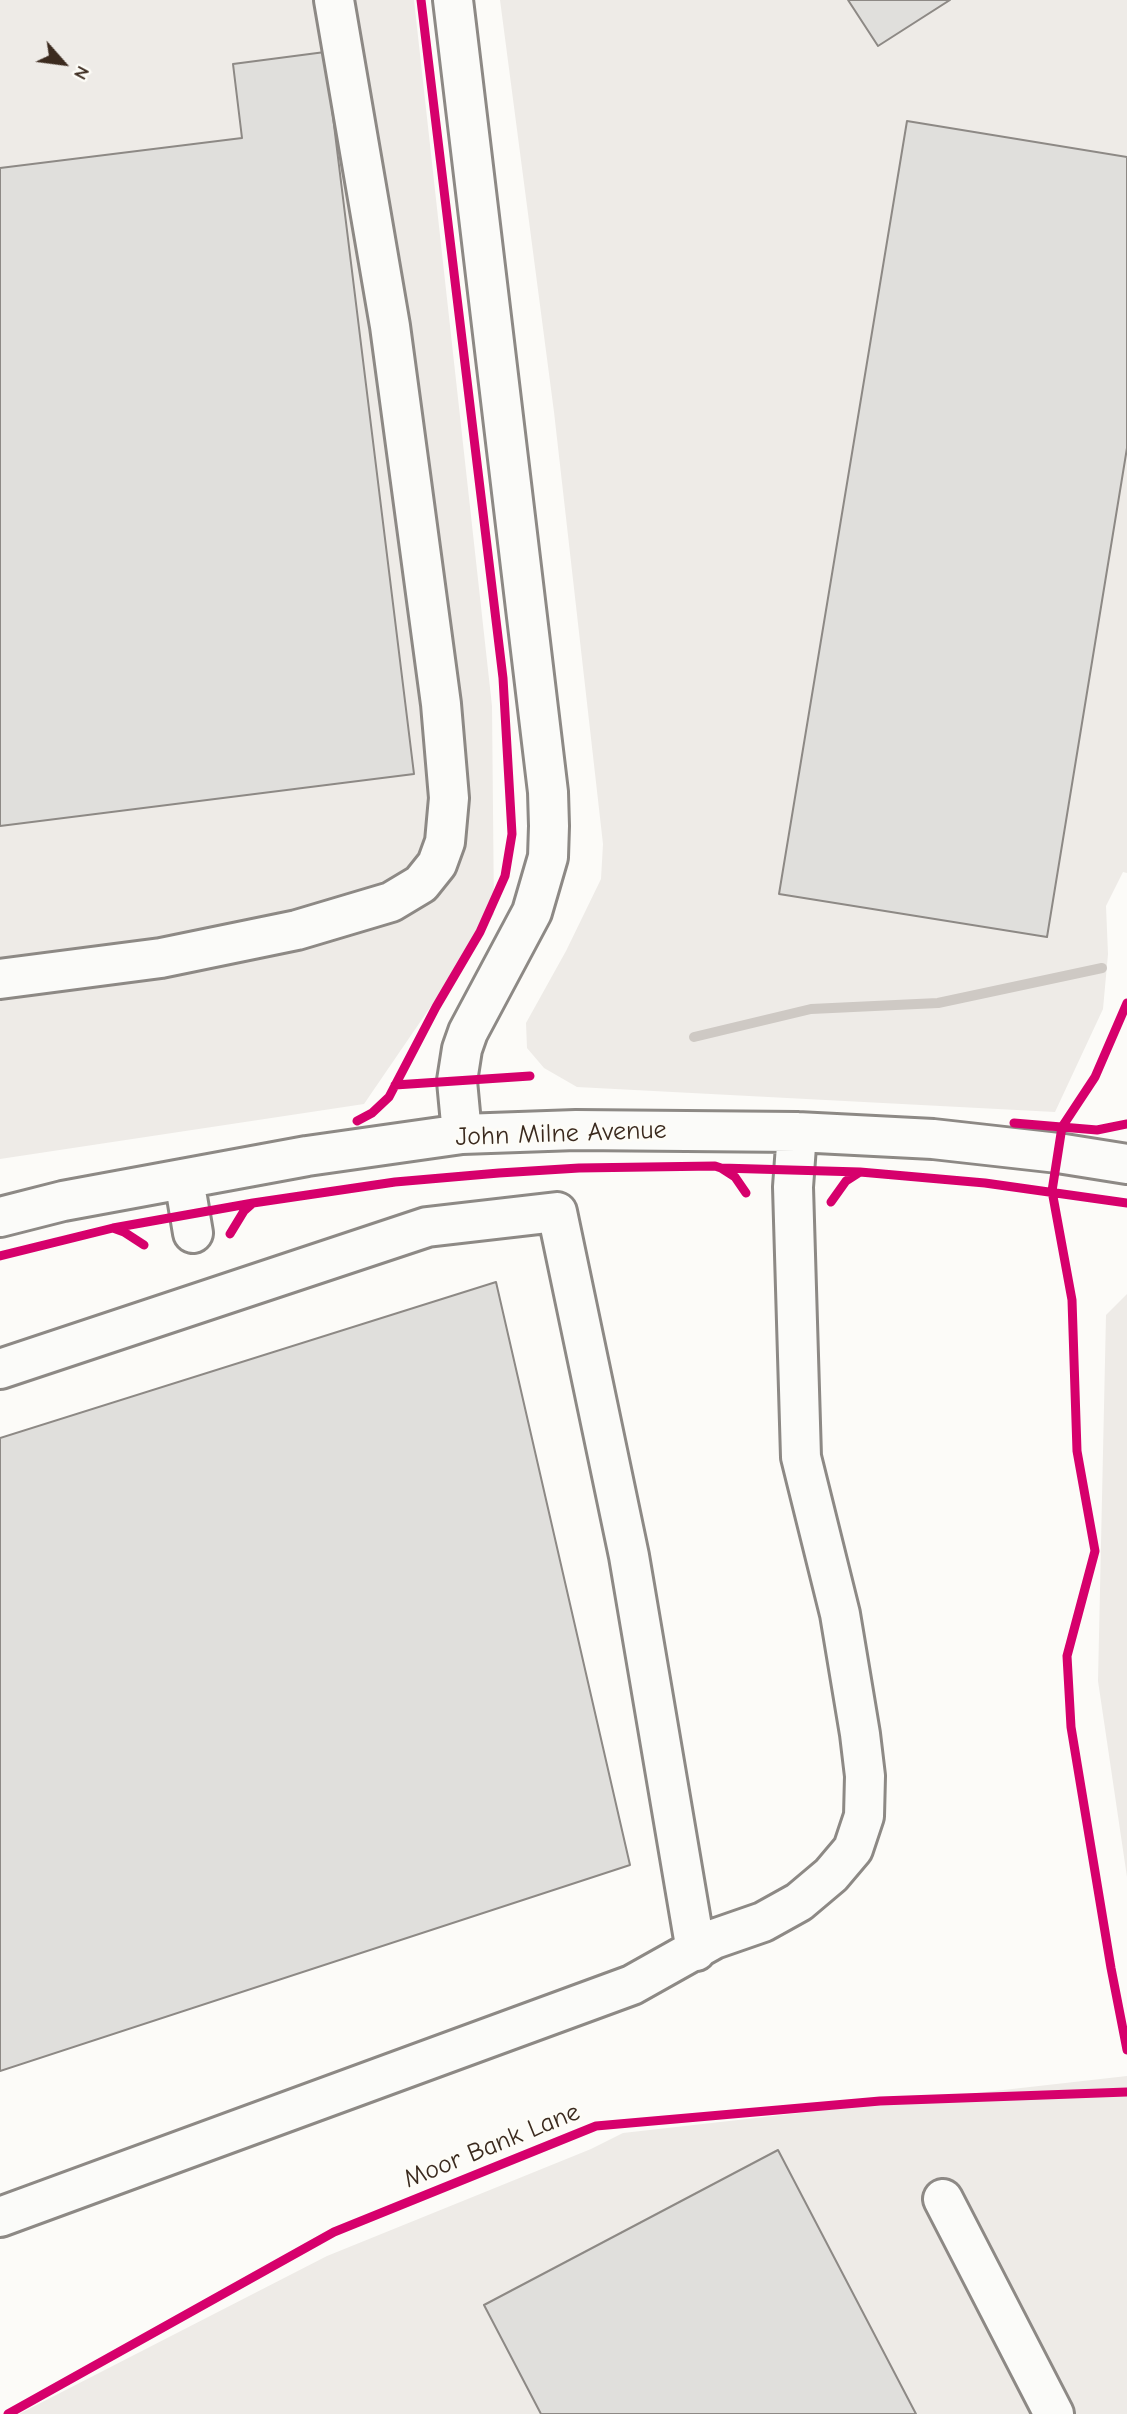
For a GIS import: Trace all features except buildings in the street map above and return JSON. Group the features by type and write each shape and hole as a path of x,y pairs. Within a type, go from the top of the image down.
{"street":[{"path":"0,979 161,958 297,930 391,902 421,884 437,864 445,842 449,798 437,677 390,326 334,0"},
{"path":"453,0 548,792 549,826 548,857 532,912 461,1049 457,1081 462,1134"},
{"name":"John Milne Avenue","path":"0,1217 63,1201 307,1156 462,1134 576,1130 797,1132 933,1139 1127,1164"},
{"path":"0,2217 632,1985 714,1939 763,1922 799,1902 831,1875 853,1849 864,1816 863,1755 841,1614 801,1457 793,1187 797,1132"},
{"path":"184,1179 194,1233"},
{"path":"0,1369 428,1227 557,1212 629,1556 696,1951"},
{"path":"943,2199 1054,2414"}],"shaded area":[{"path":"0,0 414,0 492,706 494,914 364,1104 0,1159"},
{"path":"500,0 1127,0 1127,873 1123,872 1106,906 1108,954 1103,1009 1055,1112 577,1087 544,1068 527,1048 526,1023 566,951 601,879 603,844 554,412"},
{"path":"1127,1294 1127,1877 1098,1681 1106,1315"},
{"path":"1127,2076 1127,2414 19,2414 327,2256 591,2149 623,2133"}],"waterway":[{"path":"694,1037 811,1009 938,1003 1102,968"}],"cycle path":[{"path":"357,1121 372,1113 389,1097 436,1007 480,932 505,876 512,834 503,678 421,0"},
{"path":"1127,1003 1095,1077 1062,1127 1052,1191 1072,1300 1077,1451 1095,1551 1067,1656 1071,1727 1127,2050"},
{"path":"395,1085 530,1076"},
{"path":"1014,1123 1097,1130 1127,1124"},
{"path":"230,1234 244,1211 253,1203 395,1182 499,1173 579,1168 715,1166 735,1177 746,1193"},
{"path":"721,1168 860,1172"},
{"path":"831,1202 846,1181 860,1172 985,1183 1127,1203"},
{"path":"113,1228 253,1203"},
{"path":"0,1256 113,1228 144,1245"},
{"name":"Moor Bank Lane","path":"8,2414 334,2232 596,2126 880,2101 1127,2092"}]}
